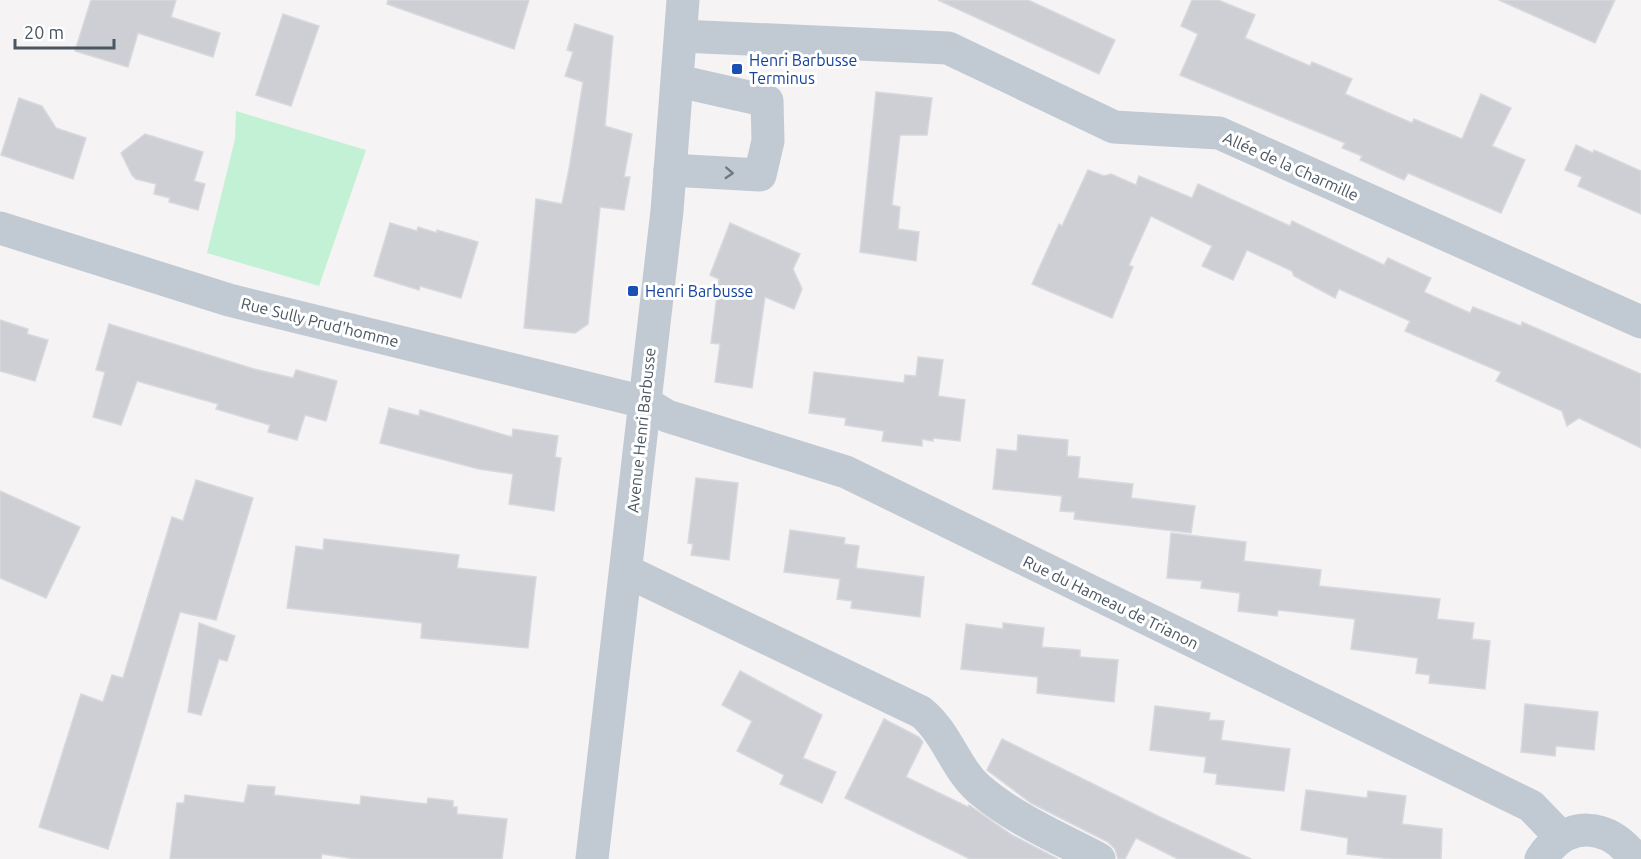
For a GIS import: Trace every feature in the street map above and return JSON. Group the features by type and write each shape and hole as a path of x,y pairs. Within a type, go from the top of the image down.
{"street":[{"name":"Avenue Henri Barbusse","path":"592,859 670,170 682,0"},
{"name":"Allée de la Charmille","path":"681,36 948,48 1114,127 1219,133 1641,322"},
{"path":"670,170 760,175 768,141 767,101 678,81"},
{"name":"Rue Sully Prud'homme","path":"0,228 229,300 644,402"},
{"name":"Rue du Hameau de Trianon","path":"644,402 667,416 846,472 1531,806 1551,848 1577,831 1595,830 1611,835 1625,846 1635,859"},
{"path":"626,572 921,712 936,724 978,788 1028,822 1099,859"}],"green space":[{"path":"236,111 366,150 319,286 207,253 235,139"}],"building":[{"path":"91,0 176,0 171,17 220,33 213,57 138,33 128,67 75,51"},
{"path":"388,0 529,0 514,49 387,4"},
{"path":"938,0 1028,0 1115,40 1099,74"},
{"path":"1192,0 1218,0 1255,15 1245,38 1310,66 1312,62 1352,79 1345,94 1412,123 1414,119 1462,139 1481,94 1511,108 1492,146 1525,160 1501,213 1408,173 1404,180 1360,160 1362,156 1342,148 1345,143 1180,75 1198,34 1181,26"},
{"path":"1499,0 1615,0 1595,43"},
{"path":"283,14 319,26 291,106 256,95"},
{"path":"575,24 613,36 605,126 632,134 624,177 630,177 624,210 600,207 588,324 575,333 524,328 536,199 562,204 569,169 583,82 565,76 573,52 567,50"},
{"path":"876,92 932,98 927,135 900,135 892,205 900,207 898,229 919,232 916,261 860,252"},
{"path":"19,98 42,106 56,128 86,138 73,179 1,155"},
{"path":"145,134 203,152 194,181 205,184 198,210 169,202 170,198 154,194 156,184 136,179 132,175 121,153"},
{"path":"1576,145 1593,153 1594,150 1641,171 1641,214 1578,186 1582,177 1565,170"},
{"path":"1088,170 1104,176 1111,174 1136,185 1139,176 1192,198 1198,184 1290,226 1292,221 1384,265 1388,258 1431,278 1424,292 1470,313 1473,307 1521,326 1522,322 1641,374 1641,448 1579,418 1567,426 1562,411 1496,381 1501,372 1405,331 1410,321 1339,289 1335,298 1294,276 1292,271 1247,250 1233,280 1202,266 1212,246 1151,216 1129,265 1133,267 1112,318 1032,284 1059,224 1062,226"},
{"path":"390,223 417,231 418,227 437,233 437,230 478,242 461,298 420,286 419,290 374,276"},
{"path":"730,223 800,254 793,269 802,289 794,309 765,297 752,388 715,382 720,344 711,343 719,279 710,275"},
{"path":"0,320 28,329 27,334 48,340 35,381 0,371"},
{"path":"109,324 254,369 293,378 296,370 337,381 326,421 305,415 297,440 268,432 270,425 216,409 218,404 137,381 121,425 93,417 105,372 96,370"},
{"path":"918,357 943,360 938,396 965,400 960,441 922,439 922,446 882,441 884,431 845,425 846,418 809,413 814,372 904,383 905,375 916,376"},
{"path":"389,408 419,416 420,410 512,437 513,429 558,436 555,457 561,458 554,511 509,504 513,474 479,469 380,443"},
{"path":"1018,435 1068,440 1067,456 1080,457 1078,478 1133,484 1131,498 1195,506 1191,533 1074,519 1075,512 1060,511 1062,496 993,489 997,449 1017,451"},
{"path":"696,478 738,483 729,560 691,555 693,544 688,543"},
{"path":"196,480 253,498 216,620 180,612 108,849 39,827 81,694 103,702 112,675 123,678 172,517 183,521"},
{"path":"0,491 80,527 46,598 0,578"},
{"path":"790,530 845,538 844,544 859,546 856,568 924,577 920,617 851,608 852,601 837,599 840,579 784,572"},
{"path":"1171,533 1246,542 1244,561 1321,570 1319,586 1440,599 1437,619 1474,623 1472,639 1490,641 1485,689 1429,683 1430,675 1416,673 1418,658 1351,649 1355,619 1278,610 1277,616 1238,611 1240,593 1201,588 1202,581 1167,578"},
{"path":"324,539 459,555 457,568 536,577 528,648 421,638 422,623 287,608 296,546 323,550"},
{"path":"199,623 235,636 227,661 219,659 201,715 188,712"},
{"path":"1003,623 1044,628 1042,647 1080,650 1080,657 1118,660 1114,702 1037,693 1038,677 961,669 966,624 1003,629"},
{"path":"740,671 822,715 803,758 836,772 822,803 780,784 784,775 737,751 752,721 722,705"},
{"path":"1525,704 1598,712 1594,750 1556,746 1555,756 1521,752"},
{"path":"1155,706 1210,713 1209,720 1224,721 1221,740 1290,749 1284,791 1216,784 1217,774 1204,772 1206,757 1150,750"},
{"path":"884,719 919,737 923,742 906,777 968,807 969,805 1012,835 1058,859 970,859 845,798"},
{"path":"1002,739 1251,859 1178,859 1136,838 1125,859 1118,859 1115,849 1108,842 1031,803 987,770"},
{"path":"248,785 275,787 274,795 360,805 361,796 427,804 428,798 453,801 453,807 457,807 457,814 507,819 502,859 356,859 322,854 321,859 170,859 177,803 184,803 185,795 244,803"},
{"path":"1306,790 1367,798 1368,791 1406,796 1402,824 1442,829 1441,859 1391,859 1347,854 1348,838 1301,830"}],"place":[{"name":"Henri Barbusse Terminus","path":"737,69"},
{"name":"Henri Barbusse","path":"633,291"}]}
